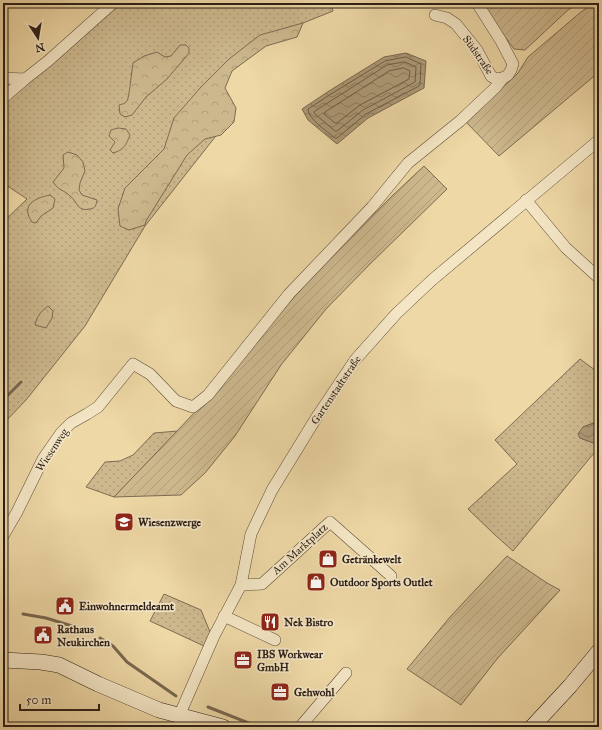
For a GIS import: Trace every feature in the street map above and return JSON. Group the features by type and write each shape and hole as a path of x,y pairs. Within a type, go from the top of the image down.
{"main road":[{"path":"532,727 570,686 599,651"},
{"path":"3,660 41,662 59,665 110,690 159,710 223,727"}],"street":[{"path":"3,98 24,79 48,61 113,3"},
{"path":"477,3 501,41 513,64 508,75 503,78"},
{"name":"Südstraße","path":"435,15 448,18 456,24 477,50 491,76 496,79 503,78"},
{"path":"3,78 24,79"},
{"name":"Wiesenweg","path":"3,536 44,459 61,433 71,423 98,407 133,364 150,374 176,401 193,407 208,395 289,294 372,207 408,163 460,121 495,88 503,78"},
{"name":"Gartenstadtstraße","path":"179,716 224,616 241,585 251,534 272,490 318,415 355,360 396,314 432,280 599,140"},
{"path":"526,200 566,248 599,278"},
{"name":"Am Marktplatz","path":"241,585 262,584 330,522 391,576"},
{"path":"224,616 275,640"},
{"path":"300,727 346,673"}],"green space":[{"path":"115,3 330,3 333,11 303,23 277,37 206,90 219,132 145,226 85,326 26,400 3,424 3,222 27,199 3,183 3,95"},
{"path":"480,3 579,3 568,10 525,50 514,49"},
{"path":"594,3 599,3 599,72 499,156 466,122 518,73 528,57 581,12"},
{"path":"303,23 297,37 266,46 232,71 225,88 236,108 234,122 221,135 205,139 187,155 146,221 145,225 129,230 120,226 118,209 125,188 164,149 174,118 201,87 229,59 260,35"},
{"path":"180,45 186,45 189,48 189,53 167,79 146,97 132,115 125,117 120,114 119,105 125,103 128,99 133,63 144,56 157,52 165,57 171,56"},
{"path":"118,128 126,129 130,135 124,147 113,153 110,150 115,142 109,136 111,130"},
{"path":"68,152 77,155 83,162 85,171 79,190 82,195 97,200 95,207 93,208 86,210 80,208 73,198 53,182 64,168 63,155"},
{"path":"424,166 447,189 326,309 281,365 235,436 205,473 181,495 114,497 196,411 308,281 392,196"},
{"path":"50,195 55,199 53,208 41,216 36,223 32,222 29,216 28,207 35,200"},
{"path":"48,306 53,311 52,318 46,328 35,325 40,314"},
{"path":"580,359 599,373 599,421 583,427 580,438 599,445 599,447 513,551 468,509 517,464 495,440"},
{"path":"178,431 114,497 86,487 105,462 120,461 133,455 154,433"},
{"path":"507,556 560,590 497,659 461,705 407,669 450,617"},
{"path":"164,594 201,610 210,632 204,646 150,621"}],"water":[{"path":"406,53 426,61 424,88 368,118 337,144 308,120 302,109 384,57"},
{"path":"599,421 599,445 580,438 578,434 583,427"}],"waterway":[{"path":"3,400 21,382"},
{"path":"23,614 46,618 72,626"},
{"path":"100,638 113,646 127,662 176,696"},
{"path":"208,707 259,727"}],"place":[{"name":"Wiesenzwerge","path":"124,522"},
{"name":"Getränkewelt","path":"328,559"},
{"name":"Outdoor Sports Outlet","path":"316,582"},
{"name":"Einwohnermeldeamt","path":"65,606"},
{"name":"Nek Bistro","path":"270,622"},
{"name":"Rathaus Neukirchen","path":"43,635"},
{"name":"IBS Workwear GmbH","path":"243,660"},
{"name":"Gehwohl","path":"280,692"}]}
